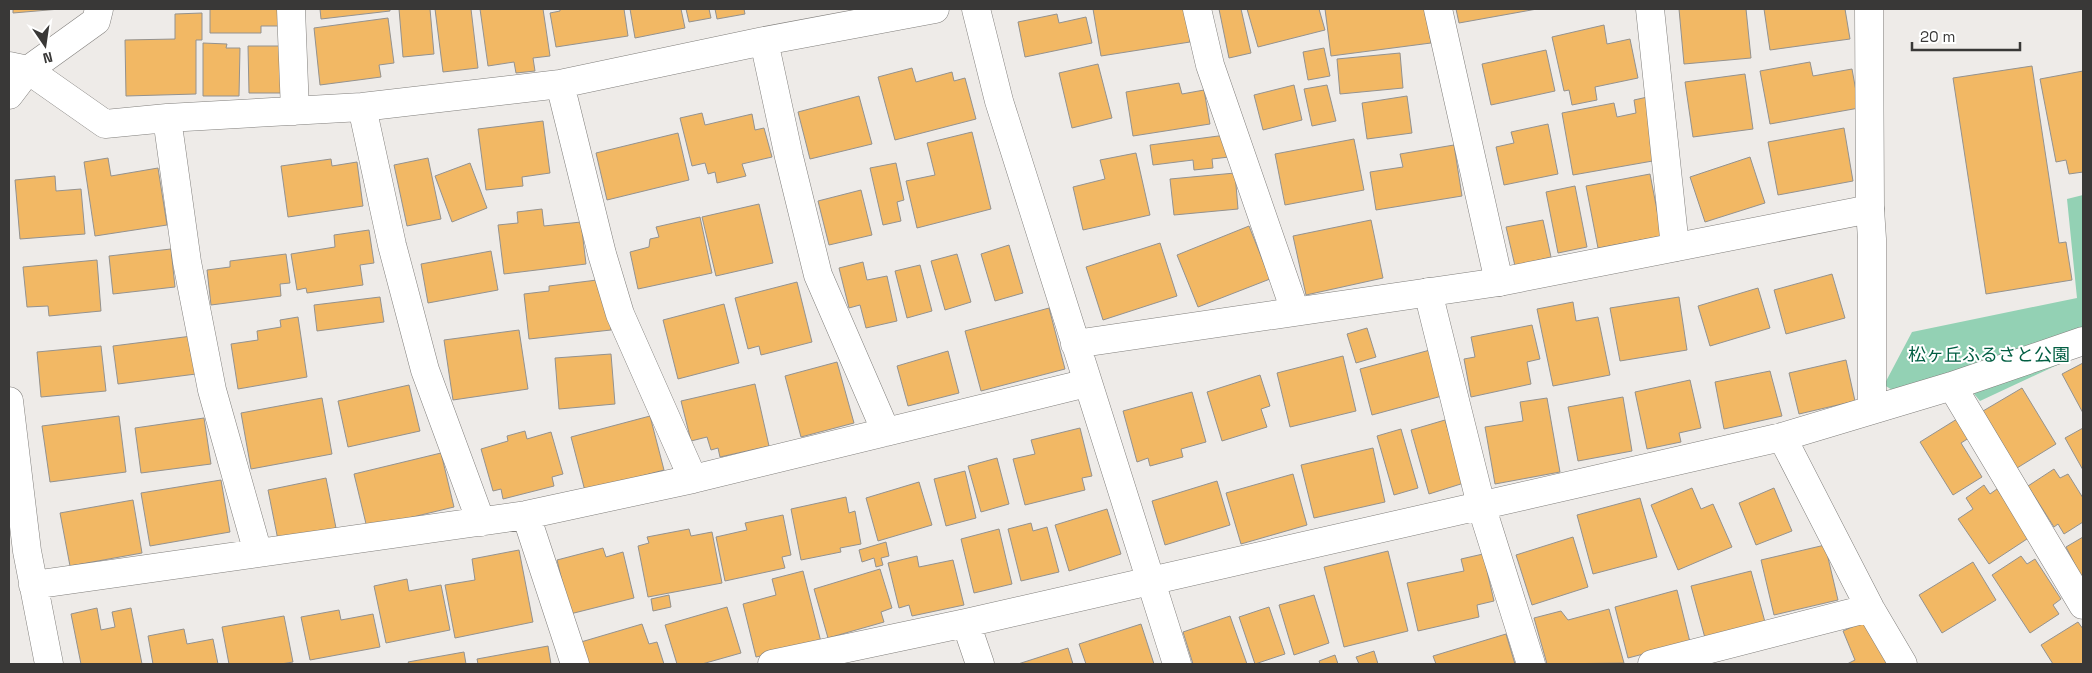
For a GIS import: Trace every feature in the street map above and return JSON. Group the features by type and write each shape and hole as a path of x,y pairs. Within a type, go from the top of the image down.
{"street":[{"path":"9,95 19,68 96,20 100,9"},
{"path":"291,9 296,111"},
{"path":"19,68 105,124 168,118 362,107 560,84 764,41 935,9"},
{"path":"976,9 999,101 1176,664"},
{"path":"1197,9 1210,65 1294,310"},
{"path":"1438,9 1500,282"},
{"path":"1650,9 1675,247"},
{"path":"1868,9 1872,239 1872,410"},
{"path":"764,41 791,165 818,275 886,432"},
{"path":"560,84 602,254 620,314 693,479"},
{"path":"362,107 392,245 425,370 481,522"},
{"path":"168,118 187,262 212,390 258,553"},
{"path":"1075,344 1294,310 1500,282 1870,209"},
{"path":"1428,292 1481,505 1531,664"},
{"path":"777,664 966,623 1782,437 1952,386 2083,341"},
{"path":"33,585 526,515 693,479 1087,383"},
{"path":"1952,386 2083,605"},
{"path":"9,401 18,553 33,585 49,664"},
{"path":"1782,437 1870,608 1903,664"},
{"path":"526,515 575,664"},
{"path":"1652,664 1870,608"},
{"path":"966,623 980,664"}],"green space":[{"name":"松ヶ丘ふるさと公園","path":"2083,195 2083,353 1980,401 1970,389 1921,407 1884,385 1912,332 2077,298 2067,199"}],"building":[{"path":"13,9 60,9 13,13"},
{"path":"210,9 280,9 280,26 261,26 261,33 210,33"},
{"path":"320,9 390,9 390,11 321,19"},
{"path":"399,9 430,9 434,54 403,57"},
{"path":"435,9 471,9 478,68 443,72"},
{"path":"480,9 543,9 550,56 533,58 535,71 516,73 514,62 488,66"},
{"path":"560,9 624,9 628,36 556,47 550,13 560,11"},
{"path":"630,9 681,9 685,28 635,38"},
{"path":"686,9 709,9 711,18 689,22"},
{"path":"715,9 744,9 745,14 717,19"},
{"path":"1093,9 1185,9 1190,42 1101,56"},
{"path":"1219,9 1241,9 1251,53 1229,58"},
{"path":"1247,9 1319,9 1325,30 1258,47"},
{"path":"1325,9 1426,9 1431,43 1331,56"},
{"path":"1456,9 1537,9 1459,23"},
{"path":"1679,9 1746,9 1751,58 1684,64"},
{"path":"1764,9 1845,9 1850,39 1770,50"},
{"path":"202,13 202,40 196,40 196,94 126,96 125,40 175,39 175,14"},
{"path":"1057,14 1059,23 1086,17 1092,43 1025,57 1018,22"},
{"path":"388,18 394,63 379,65 381,77 320,85 314,28"},
{"path":"1604,25 1607,44 1630,39 1638,78 1595,87 1597,100 1572,105 1569,90 1564,91 1552,37"},
{"path":"203,43 227,44 226,48 240,48 239,96 203,96"},
{"path":"248,46 286,46 285,93 249,93"},
{"path":"1324,48 1330,76 1308,80 1303,52"},
{"path":"1546,50 1555,91 1491,105 1482,64"},
{"path":"1400,53 1403,88 1340,94 1337,59"},
{"path":"1810,62 1813,76 1852,69 1859,108 1770,124 1760,71"},
{"path":"1098,64 1112,118 1072,128 1059,73"},
{"path":"2032,66 2059,243 2066,242 2072,280 1986,294 1953,78"},
{"path":"912,68 916,82 952,72 954,81 965,78 976,119 895,140 878,77"},
{"path":"2083,71 2083,172 2069,174 2066,160 2056,162 2040,79"},
{"path":"1745,74 1753,129 1693,137 1685,82"},
{"path":"1179,83 1182,94 1204,90 1210,124 1133,136 1126,92"},
{"path":"1294,85 1302,120 1263,130 1254,95"},
{"path":"1327,85 1336,121 1312,126 1304,89"},
{"path":"859,96 872,144 810,159 798,112"},
{"path":"1407,96 1412,133 1367,139 1362,103"},
{"path":"1652,96 1664,159 1573,175 1562,113 1614,103 1617,117 1636,113 1634,100"},
{"path":"702,113 705,125 752,114 755,130 764,128 772,157 742,164 746,176 717,183 715,172 708,174 705,163 692,166 680,118"},
{"path":"543,121 550,173 522,177 523,186 486,190 478,129"},
{"path":"1548,124 1558,174 1504,185 1496,147 1514,143 1511,132"},
{"path":"1844,128 1853,181 1778,195 1768,142"},
{"path":"972,132 991,209 917,228 906,181 935,175 927,143"},
{"path":"678,133 689,180 607,200 596,153"},
{"path":"1226,135 1229,157 1212,159 1213,168 1194,170 1193,160 1153,165 1150,145"},
{"path":"1354,139 1364,190 1285,205 1275,154"},
{"path":"1454,145 1462,196 1376,210 1370,172 1403,167 1400,154"},
{"path":"1136,153 1150,215 1083,230 1073,187 1105,179 1100,160"},
{"path":"1750,157 1765,203 1705,222 1690,177"},
{"path":"108,158 111,176 158,168 167,225 95,236 84,162"},
{"path":"428,158 441,219 407,226 394,165"},
{"path":"331,159 332,166 357,162 363,206 288,217 281,166"},
{"path":"470,163 487,208 452,222 435,176"},
{"path":"896,163 904,200 897,202 901,221 883,225 870,168"},
{"path":"1235,173 1238,209 1174,215 1170,179"},
{"path":"1650,174 1662,236 1598,248 1586,186"},
{"path":"55,176 56,191 81,189 85,234 20,239 15,180"},
{"path":"1575,186 1587,247 1558,253 1546,192"},
{"path":"861,190 872,235 829,245 818,201"},
{"path":"759,204 773,263 716,276 702,217"},
{"path":"542,209 544,226 581,222 586,264 504,274 498,225 518,223 517,212"},
{"path":"700,217 712,273 638,289 630,252 649,247 650,239 659,237 656,227"},
{"path":"1371,220 1383,278 1306,295 1293,236"},
{"path":"1543,220 1551,257 1515,266 1506,227"},
{"path":"1249,226 1270,279 1198,307 1177,255"},
{"path":"369,230 374,263 360,265 363,285 307,293 306,288 297,290 291,254 335,247 334,235"},
{"path":"1160,243 1177,296 1103,320 1086,267"},
{"path":"1009,245 1023,293 995,301 981,254"},
{"path":"171,249 175,287 113,294 109,256"},
{"path":"491,251 498,290 428,303 421,264"},
{"path":"286,254 290,283 280,284 281,296 211,305 207,270 230,267 230,261"},
{"path":"957,254 971,302 945,310 931,261"},
{"path":"97,260 101,311 49,316 48,306 27,307 23,267"},
{"path":"863,262 867,280 887,276 897,321 866,328 860,305 849,308 839,268"},
{"path":"920,265 932,311 907,318 895,271"},
{"path":"1832,274 1845,318 1786,334 1774,290"},
{"path":"605,279 611,330 529,339 524,294 549,291 549,286"},
{"path":"797,282 812,342 761,355 759,346 748,349 735,298"},
{"path":"1758,288 1770,328 1710,346 1698,306"},
{"path":"380,297 384,322 317,331 314,305"},
{"path":"1679,297 1687,350 1620,361 1610,308"},
{"path":"1573,302 1576,321 1598,317 1610,375 1553,386 1537,309"},
{"path":"724,304 739,363 678,379 663,320"},
{"path":"1049,308 1065,369 981,391 965,331"},
{"path":"298,317 307,377 238,389 231,344 258,340 257,331 281,327 280,320"},
{"path":"1532,325 1540,359 1527,362 1531,384 1471,397 1464,359 1475,357 1471,337"},
{"path":"1367,328 1376,357 1356,363 1347,334"},
{"path":"519,330 528,389 453,400 444,340"},
{"path":"192,336 196,374 118,384 113,346"},
{"path":"101,346 106,391 41,397 37,352"},
{"path":"1430,350 1442,396 1372,415 1360,369"},
{"path":"948,351 959,393 908,406 897,366"},
{"path":"611,354 615,404 559,409 555,358"},
{"path":"1343,356 1356,411 1290,427 1277,373"},
{"path":"1846,360 1855,401 1799,414 1789,373"},
{"path":"837,362 854,423 801,437 785,376"},
{"path":"2083,363 2083,413 2062,374"},
{"path":"1770,371 1782,416 1724,429 1715,382"},
{"path":"1260,375 1270,406 1261,409 1267,427 1222,441 1207,392"},
{"path":"1690,380 1701,428 1679,433 1681,442 1647,449 1635,392"},
{"path":"755,384 769,446 720,457 718,448 711,450 707,437 691,441 681,401"},
{"path":"409,385 420,431 348,447 338,401"},
{"path":"2022,388 2056,444 2017,468 1983,411"},
{"path":"1192,392 1206,442 1181,449 1183,457 1150,466 1148,458 1137,462 1123,411"},
{"path":"1623,397 1632,451 1578,461 1568,407"},
{"path":"322,398 332,454 251,469 241,413"},
{"path":"1547,398 1560,472 1495,484 1485,427 1523,421 1520,402"},
{"path":"119,416 126,472 50,482 42,426"},
{"path":"650,416 664,470 585,491 571,437"},
{"path":"204,418 211,464 141,473 135,428"},
{"path":"1957,419 1969,438 1961,443 1982,477 1953,495 1920,442"},
{"path":"1445,420 1464,483 1429,494 1411,430"},
{"path":"1080,428 1092,476 1082,478 1085,490 1025,505 1013,459 1035,454 1031,440"},
{"path":"2083,428 2083,470 2065,438"},
{"path":"1401,429 1418,488 1394,495 1377,436"},
{"path":"525,431 527,439 551,432 563,474 552,477 554,486 503,499 501,489 493,491 481,449 508,441 507,436"},
{"path":"1373,448 1385,502 1314,518 1301,465"},
{"path":"441,453 454,507 367,528 354,474"},
{"path":"997,458 1009,504 981,512 968,466"},
{"path":"2054,469 2060,478 2068,474 2083,498 2083,522 2064,534 2058,524 2054,527 2028,486"},
{"path":"965,471 976,518 946,526 934,479"},
{"path":"1293,474 1307,525 1241,544 1226,493"},
{"path":"326,478 336,528 278,540 268,490"},
{"path":"221,480 230,532 150,546 141,493"},
{"path":"1217,481 1230,525 1165,545 1152,501"},
{"path":"919,482 932,525 878,541 866,498"},
{"path":"1984,485 1990,494 1997,489 2030,537 1989,564 1958,519 1973,509 1966,498"},
{"path":"1692,488 1701,509 1713,504 1732,547 1678,570 1651,505"},
{"path":"1774,488 1792,531 1756,545 1739,503"},
{"path":"846,497 849,513 855,511 861,544 840,548 841,552 801,560 791,509"},
{"path":"1640,498 1657,557 1593,574 1577,515"},
{"path":"133,500 142,553 70,566 60,513"},
{"path":"1107,509 1121,554 1069,571 1055,525"},
{"path":"783,515 791,555 782,557 785,568 725,581 716,537 747,530 745,523"},
{"path":"1031,523 1033,531 1047,527 1059,572 1021,581 1008,529"},
{"path":"689,529 691,536 712,532 722,583 648,597 638,546 649,543 647,537"},
{"path":"999,529 1012,584 974,593 961,539"},
{"path":"1573,537 1588,587 1532,605 1516,555"},
{"path":"2083,537 2083,580 2066,547"},
{"path":"886,542 889,556 881,558 883,565 876,567 874,558 862,562 859,550"},
{"path":"1825,545 1838,600 1774,615 1761,560"},
{"path":"603,548 606,557 623,552 634,598 570,614 557,560"},
{"path":"519,550 533,622 455,638 445,585 475,580 472,559"},
{"path":"1388,551 1408,631 1344,647 1324,567"},
{"path":"1483,554 1494,601 1477,605 1479,617 1418,631 1407,583 1464,571 1461,559"},
{"path":"917,556 919,567 953,560 964,605 912,616 909,605 899,608 888,563"},
{"path":"2021,556 2027,564 2035,559 2061,599 2053,605 2059,614 2030,633 1992,575"},
{"path":"1973,562 1996,600 1942,633 1919,595"},
{"path":"880,569 892,608 881,612 884,622 828,638 814,589"},
{"path":"803,571 821,642 756,657 743,604 776,595 772,579"},
{"path":"1751,571 1765,622 1705,638 1691,586"},
{"path":"407,579 409,591 441,585 450,630 386,643 374,586"},
{"path":"1677,590 1690,642 1628,658 1615,607"},
{"path":"669,595 671,607 653,611 651,599"},
{"path":"1314,595 1329,643 1294,655 1279,605"},
{"path":"727,607 741,653 702,664 677,664 665,625"},
{"path":"1269,607 1285,654 1255,664 1239,617"},
{"path":"97,608 101,630 115,627 112,612 131,608 142,664 81,664 71,614"},
{"path":"1609,609 1624,663 1547,664 1534,618 1561,611 1568,620"},
{"path":"339,610 341,620 373,614 380,647 310,660 301,617"},
{"path":"284,616 293,662 281,664 229,664 222,627"},
{"path":"1230,616 1247,664 1193,664 1183,632"},
{"path":"1868,620 1887,664 1847,664 1855,660 1843,631"},
{"path":"2078,622 2083,629 2083,664 2053,664 2041,645"},
{"path":"642,624 649,644 657,642 664,664 587,664 581,642"},
{"path":"1141,624 1154,664 1086,664 1079,644"},
{"path":"184,629 187,644 213,639 218,664 153,664 148,636"},
{"path":"1506,634 1515,664 1436,664 1433,656"},
{"path":"548,646 551,664 478,664 477,659"},
{"path":"1068,648 1073,664 1018,664"},
{"path":"1374,651 1378,664 1359,664 1356,657"},
{"path":"464,652 466,664 409,664 408,662"},
{"path":"1335,655 1338,664 1320,664 1319,661"}]}
